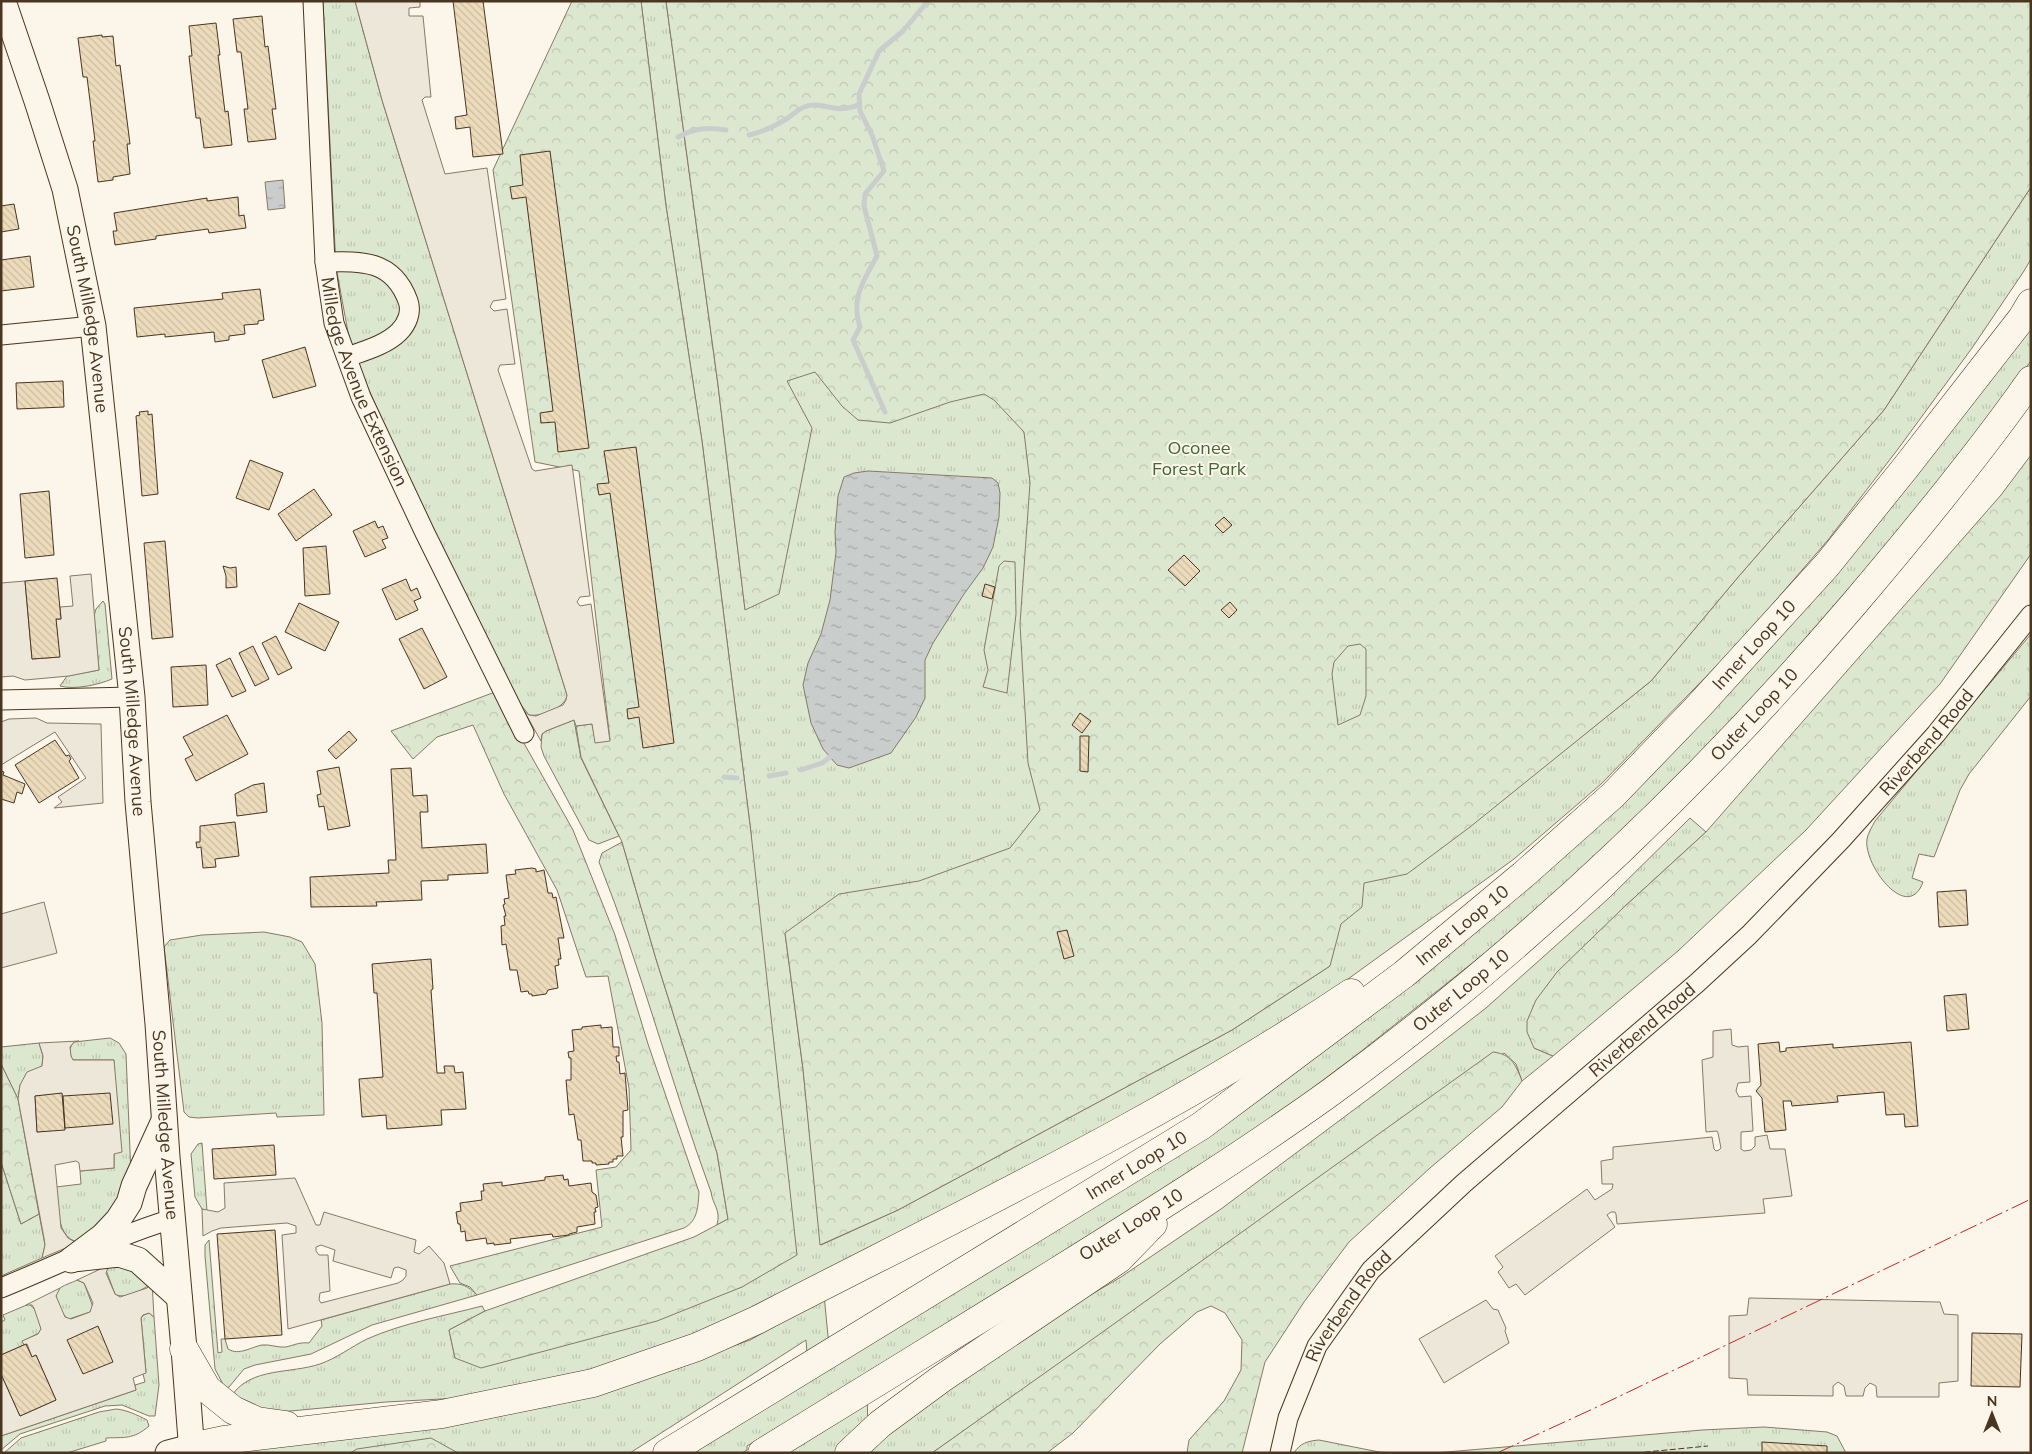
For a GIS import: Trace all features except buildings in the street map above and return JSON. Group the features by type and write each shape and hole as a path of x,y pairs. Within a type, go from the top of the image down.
{"highway":[{"name":"Inner Loop 10","path":"667,1453 1201,1126 1404,974 1524,875 1619,788 1697,708 1827,565 1906,467 2031,304"},
{"name":"Outer Loop 10","path":"765,1451 1180,1196 1332,1091 1469,984 1564,903 1634,838 1722,751 1807,659 1911,538 2031,380"},
{"path":"183,1451 224,1440 442,1414 593,1384 697,1347 757,1320 1132,1126 1329,1008 1524,875"},
{"path":"849,1453 880,1424 941,1379 1119,1259 1180,1196"},
{"path":"184,1348 207,1389 235,1412 257,1421 312,1429"}],"main road":[{"name":"South Milledge Avenue","path":"4,12 65,189 93,326 132,696 138,802 184,1348 183,1451"},
{"path":"71,1260 103,1236 118,1220 129,1203 134,1186 164,1121"},
{"path":"71,1260 119,1254 138,1260 179,1297"}],"street":[{"name":"Milledge Avenue Extension","path":"313,1 325,262 334,323 361,397 425,533 524,734"},
{"path":"325,262 360,261 384,269 397,279 410,306 408,320 399,332 388,340 347,357"},
{"path":"1,335 93,326"},
{"name":"Riverbend Road","path":"1280,1453 1288,1418 1317,1346 1371,1270 1464,1183 1697,983 1749,935 1841,840 1930,741 2031,615"},
{"path":"1,700 132,696"},
{"path":"1,1288 71,1260 130,1232 172,1219"}],"green space":[{"path":"323,1 355,1 382,100 567,695 566,700 562,704 546,713 529,715 514,696 472,613 386,429 362,374 348,332 336,267"},
{"path":"572,1 641,1 666,206 702,441 751,833 797,1255 742,1287 657,1321 481,1368 455,1358 449,1330 485,1311 694,1237 728,1219 717,1153 656,959 622,842 581,757 576,726 592,724 596,742 610,740 579,471 535,462 493,170"},
{"name":"Oconee Forest Park","path":"641,1 666,1 718,385 745,609 758,603 681,1 2031,1 1490,810 1651,681 1739,576 1884,410 2031,187 2031,259 2024,271 1972,348 1898,449 1828,540 1739,643 1601,784 1514,859 1330,992 1213,1068 822,1274 831,1367 1108,1198 1692,731 1770,648 1875,527 2031,317 2031,361 1896,538 1808,639 1700,755 1610,844 1514,930 1359,1053 1261,1127 1035,1271 867,1372 868,1450 898,1423 1046,1321 1121,1277 1221,1209 1375,1094 1486,1008 1609,898 1690,818 1706,832 1623,908 1534,1048 1553,1056 1522,1081 1516,1064 1504,1053 932,1453 780,1453 778,1427 747,1446 747,1450 742,1453 689,1453 809,1381 806,1340 630,1453 228,1453 637,1380 750,1340 804,1310 709,1332 571,1380 478,1397 386,1402 269,1413 232,1395 240,1386 250,1380 272,1373 320,1364 381,1333 482,1306 485,1311 449,1330 455,1358 742,1287 751,833 702,441 666,206","holes":["785,933 1330,966 1232,1030 898,1210 821,1245 803,1069"]},
{"name":"Oconee Forest Park","path":"666,1 2031,1 2031,187 1884,410 1739,576 1651,681 1470,827 1407,874 1364,883 1362,907 1341,924 1330,966 1232,1030 898,1210 820,1245 803,1069 785,933 839,894 919,881 1010,848 1040,810 1028,763 1020,624 1030,483 1024,432 994,400 984,394 950,402 890,423 858,420 842,406 815,372 787,381 812,428 779,594 745,610 718,385","holes":["1360,644 1366,649 1366,696 1360,715 1338,725 1332,674 1334,662 1348,646"]},
{"path":"2031,455 2031,554 1940,684 1806,830 1678,951 1553,1056 1534,1048 1527,1032 1527,1021 1536,1000 1557,972 1706,832 2001,495"},
{"path":"1004,561 1015,562 1016,614 1007,693 983,687 988,670 984,650 999,566"},
{"path":"103,601 105,604 112,679 86,686 60,686 67,676 99,670 94,616 96,609"},
{"path":"2031,634 2031,696 1969,774 1960,790 1934,857 1919,854 1912,878 1923,882 1916,893 1907,897 1898,894 1888,886 1872,863 1867,839 1870,830 1875,821"},
{"path":"495,692 573,830 615,935 648,1044 699,1192 698,1208 695,1217 684,1228 477,1295 470,1287 460,1283 450,1266 602,1227 596,1170 616,1167 631,1150 629,1088 608,976 586,977 557,890 504,794 473,725 437,737 413,759 391,731"},
{"path":"574,720 581,758 619,836 598,844 589,840 541,747 542,734"},
{"path":"622,842 656,959 717,1153 728,1219 717,1225 717,1211 711,1192 643,985 599,862 602,853"},
{"path":"264,932 290,937 302,942 315,964 322,1023 324,1115 277,1117 276,1113 189,1117 184,1112 164,947 170,940 202,935"},
{"path":"110,1038 119,1043 126,1054 131,1175 122,1205 78,1242 71,1239 62,1227 58,1211 56,1187 81,1184 80,1171 114,1168 114,1060 73,1060 70,1048 74,1042"},
{"path":"39,1043 43,1056 42,1066 20,1085 18,1099 1,1064 1,1047"},
{"path":"1493,1052 1504,1055 1512,1061 1522,1081 1502,1107 1430,1168 1349,1242 1304,1302 1265,1362 1242,1453 1187,1453 1189,1440 1224,1401 1241,1370 1242,1340 1225,1313 1211,1306 1197,1312 1160,1344 1073,1433 1047,1453 932,1453 1097,1336"},
{"path":"1,1064 18,1099 39,1214 21,1224 1,1162"},
{"path":"202,1143 207,1211 202,1209 195,1197 191,1154 198,1144"},
{"path":"1,1162 21,1224 39,1214 45,1245 42,1258 1,1276"},
{"path":"209,1240 218,1353 222,1352 221,1339 225,1339 228,1349 236,1352 262,1345 286,1347 300,1343 309,1343 322,1326 321,1320 450,1284 465,1286 477,1295 372,1325 311,1354 255,1365 244,1369 229,1387 225,1388 215,1369 205,1256 205,1245"},
{"path":"121,1260 152,1282 128,1295 119,1296 115,1294 106,1270 109,1265"},
{"path":"77,1280 84,1283 93,1307 90,1312 69,1319 63,1314 59,1306 56,1293 62,1287"},
{"path":"29,1304 38,1316 41,1332 23,1341 24,1345 1,1355 1,1322 5,1320 3,1315"},
{"path":"149,1313 154,1317 159,1385 155,1416 149,1416 122,1405 105,1406 20,1434 1,1450 1,1436 136,1390 135,1385 145,1382 143,1374 146,1372 141,1318"},
{"path":"116,1409 147,1420 149,1426 133,1436 106,1438 106,1441 67,1453 4,1453 21,1438 99,1412"},
{"path":"1764,1427 1827,1432 1837,1436 1846,1453 1435,1453 1702,1430"},
{"path":"431,1438 458,1453 350,1453 357,1449"},
{"path":"1319,1440 1379,1452 1398,1453 1294,1453 1305,1443"}],"shaded area":[{"path":"355,1 420,1 420,7 409,8 409,16 423,16 431,97 425,97 422,100 445,174 487,168 506,299 493,301 490,307 494,311 507,309 515,364 500,365 498,370 532,469 535,471 572,465 590,596 580,597 577,602 580,606 591,604 610,741 595,743 592,724 576,726 574,720 546,731 542,734 541,741 524,711 529,715 536,716 563,705 567,695 382,100"},
{"path":"91,574 99,670 69,676 25,680 13,676 1,677 1,583 25,581 32,659 59,657 56,619 61,619 60,607 73,606 70,576"},
{"path":"36,718 47,723 101,724 103,803 54,808 62,802 58,797 86,778 55,732 1,765 1,722 9,719"},
{"path":"44,902 57,953 1,968 1,914"},
{"path":"1731,1029 1732,1045 1738,1047 1748,1046 1750,1082 1738,1083 1736,1091 1739,1097 1751,1096 1753,1131 1741,1132 1741,1149 1744,1151 1751,1150 1755,1146 1755,1137 1767,1135 1770,1149 1785,1149 1792,1196 1763,1199 1765,1213 1617,1224 1615,1212 1611,1212 1607,1215 1615,1227 1525,1295 1516,1284 1509,1288 1498,1272 1503,1267 1495,1256 1587,1189 1595,1200 1612,1189 1613,1184 1602,1184 1601,1161 1613,1159 1613,1147 1712,1137 1714,1149 1716,1151 1721,1148 1717,1131 1706,1132 1702,1060 1713,1057 1713,1031"},
{"path":"79,1041 74,1042 70,1047 73,1060 114,1060 122,1152 114,1154 114,1168 80,1171 79,1163 76,1161 55,1165 61,1228 68,1238 75,1242 80,1242 42,1258 45,1245 44,1238 18,1099 20,1085 27,1072 42,1066 43,1056 39,1043","holes":["62,1094 65,1129 37,1132 35,1096"]},
{"path":"295,1178 316,1225 320,1225 324,1212 416,1240 414,1252 419,1254 429,1246 444,1263 450,1284 288,1329 282,1235 296,1233 296,1226 287,1223 221,1228 203,1236 202,1209 218,1212 225,1208 224,1183","holes":["321,1245 335,1250 333,1261 391,1278 394,1268 398,1267 406,1270 406,1276 398,1283 321,1303 319,1300 320,1293 330,1291 328,1255 319,1255 316,1247"]},
{"path":"109,1265 106,1273 115,1294 120,1297 147,1288 152,1282 154,1317 149,1313 141,1318 146,1373 133,1378 136,1390 1,1436 1,1374 20,1416 56,1400 36,1355 32,1357 27,1344 24,1345 22,1341 38,1334 41,1329 34,1308 32,1305 26,1305 60,1288 56,1296 65,1317 71,1319 90,1312 93,1303 84,1283 77,1280"},
{"path":"1749,1298 1940,1302 1944,1314 1958,1315 1958,1381 1939,1383 1939,1397 1877,1397 1876,1386 1870,1383 1865,1388 1863,1396 1846,1396 1844,1386 1838,1382 1833,1386 1833,1396 1748,1395 1747,1379 1729,1378 1729,1316 1747,1315"},
{"path":"1486,1300 1493,1309 1498,1310 1506,1328 1505,1331 1509,1343 1444,1383 1419,1339"}],"water":[{"path":"283,180 285,208 268,210 265,182"},
{"path":"868,471 992,478 998,483 1000,493 999,517 993,547 983,568 933,643 925,660 925,698 916,717 891,753 849,768 837,765 823,749 811,723 803,685 808,663 821,634 830,600 836,552 835,532 838,496 844,477"}],"waterway":[{"path":"885,412 853,340 860,327 857,317 860,290 877,256 864,206 865,194 884,171 872,135 860,111 859,94 879,51 903,31 928,1"},
{"path":"749,135 774,126 798,110 811,105 842,109 858,105"},
{"path":"678,137 701,129 726,130"},
{"path":"801,770 822,763 830,757"},
{"path":"769,776 786,773"},
{"path":"724,777 737,778"}],"fence":[{"path":"1636,1453 1708,1446"}],"power":[{"path":"1497,1453 2031,1199"}]}
